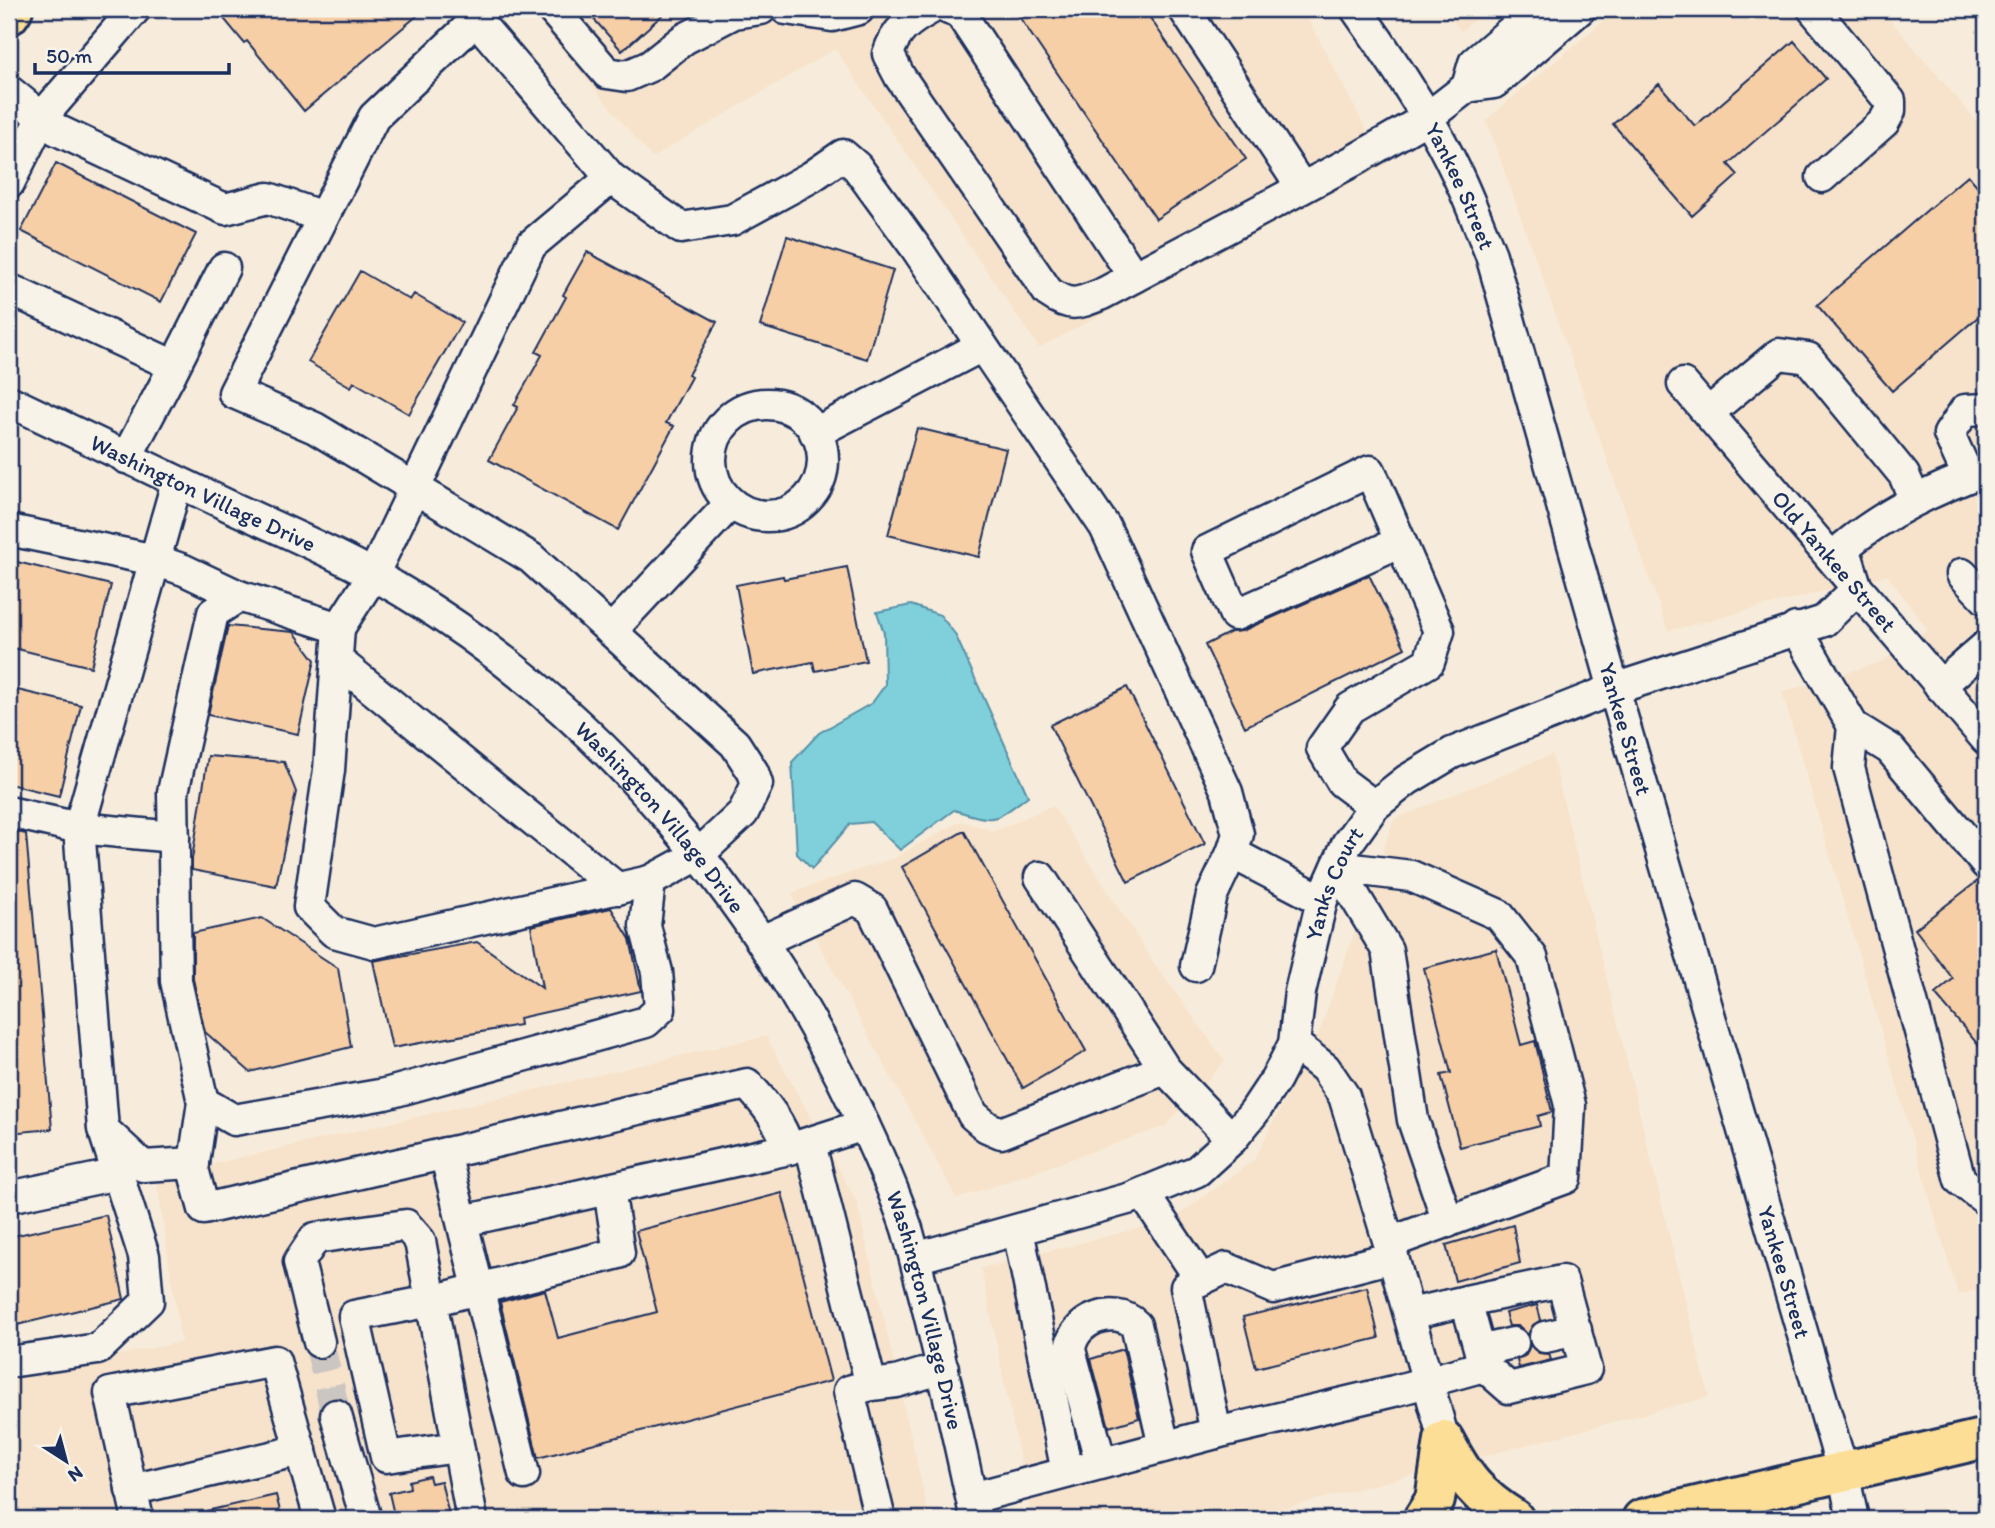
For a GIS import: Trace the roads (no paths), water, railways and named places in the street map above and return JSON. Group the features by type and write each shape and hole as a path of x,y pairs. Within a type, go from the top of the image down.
{"main road":[{"path":"9,15 13,9"},
{"path":"1642,1519 1986,1438"},
{"path":"1423,1519 1435,1500 1444,1440"},
{"path":"1444,1440 1462,1474 1489,1503 1514,1519"}],"street":[{"path":"9,183 42,117 135,9"},
{"path":"552,9 607,73 627,76 650,66 684,39 734,13 761,9"},
{"path":"786,9 832,16 859,9"},
{"path":"930,9 916,16 895,35 888,54 1048,292 1064,303 1082,303 1135,277 1303,188 1427,118 1467,86 1493,83 1580,9"},
{"path":"949,9 960,13 1135,277"},
{"path":"1184,9 1303,188"},
{"name":"Yankee Street","path":"1356,9 1427,118 1467,196 1491,255 1614,689 1843,1472 1853,1519"},
{"path":"1467,86 1474,63 1537,9"},
{"path":"1813,9 1890,101 1890,111 1884,122 1822,177"},
{"path":"611,178 531,245 416,488 373,575 339,628 329,770 309,907 334,932 374,943 650,881 698,855 743,813 757,784 753,772 735,744 531,558 416,488 316,428 234,393 374,117 471,14 611,178 681,228 733,220 810,177 843,155 857,167 1105,527 1227,792 1238,834 1212,895 1196,966"},
{"path":"9,91 57,130 225,209 268,198 323,217"},
{"path":"126,458 224,268"},
{"path":"9,289 166,362 170,375"},
{"path":"815,433 982,346"},
{"path":"1708,412 1779,354 1808,358 1904,475 1915,500"},
{"name":"Old Yankee Street","path":"1683,384 1986,739"},
{"name":"Washington Village Drive","path":"9,401 373,575 465,632 525,678 644,792 698,855 762,941 802,1003 835,1063 864,1125 907,1228 943,1368 974,1508"},
{"path":"769,404 788,408 806,419 815,433 821,443 823,470 818,486 807,500 785,514 769,517 751,515 730,504 719,492 713,479 710,454 713,443 725,422 747,407 769,404"},
{"path":"1857,589 1844,547 1871,525 1915,500 1977,473 1949,434 1965,410 1986,409"},
{"path":"1374,806 1342,782 1322,748 1350,708 1429,663 1439,631 1370,471 1207,551 1235,615 1400,542"},
{"path":"9,1362 98,1349 148,1301 144,1256 103,1129 79,828 177,482"},
{"path":"611,631 730,504"},
{"path":"9,530 155,560 184,570 239,596 339,628"},
{"path":"1962,573 1986,599"},
{"name":"Yanks Court","path":"915,1258 1143,1193 1197,1171 1232,1139 1276,1079 1294,1044 1300,992 1322,900 1347,844 1374,806 1408,780 1452,753 1614,689 1824,621 1857,589"},
{"path":"239,596 213,613 173,792 176,981 203,1102 193,1169 204,1209 747,1084 767,1105 784,1134 799,1147 871,1385"},
{"path":"1796,628 1853,726 1890,749 1986,864"},
{"path":"1940,686 1986,646"},
{"path":"337,660 618,889"},
{"path":"1853,726 1849,768 1960,1180 1986,1200"},
{"path":"9,812 79,828 174,837"},
{"path":"1232,853 1322,900"},
{"path":"1336,867 1387,950 1413,1120 1448,1222"},
{"path":"1216,1433 1186,1287 1226,1268 1273,1288 1391,1250 1448,1222 1566,1178 1570,1105 1532,957 1499,915 1411,876 1336,867"},
{"path":"1040,877 1166,1069 1232,1139"},
{"path":"203,1102 234,1121 385,1094 646,1022 660,1009 657,972 645,926 650,881"},
{"path":"762,941 855,899 872,909 973,1115 987,1127 1000,1133 1166,1069"},
{"path":"1294,1044 1325,1068 1344,1096 1410,1314 1444,1440"},
{"path":"463,1221 799,1147 864,1125"},
{"path":"103,1129 143,1166 194,1163"},
{"path":"445,1153 524,1474"},
{"path":"9,1197 118,1174"},
{"path":"458,1447 386,1457 354,1316 431,1301 619,1253 609,1189"},
{"path":"1143,1193 1201,1280"},
{"path":"319,1342 299,1262 315,1238 406,1225 420,1241 472,1519"},
{"path":"1018,1230 1068,1472"},
{"path":"1410,1314 1466,1301 1562,1281 1586,1369 1509,1388 1482,1359 1466,1301"},
{"path":"1101,1463 1070,1350 1073,1334 1085,1323 1095,1319 1120,1316 1136,1325 1164,1446"},
{"path":"1545,1337 1576,1330"},
{"path":"974,1508 1068,1472 1427,1381 1482,1359 1513,1343"},
{"path":"98,1349 138,1519"},
{"path":"110,1393 275,1362 318,1508"},
{"path":"880,1519 849,1391 896,1382 943,1368"},
{"path":"336,1415 366,1519"},
{"path":"131,1490 301,1450"}],"water":[{"path":"911,605 940,615 955,634 1028,796 994,818 954,810 900,850 871,822 850,824 812,869 797,854 792,762 819,733 872,703 885,685 884,633 877,612"}],"tunnel":[{"path":"319,1342 336,1415"}]}
